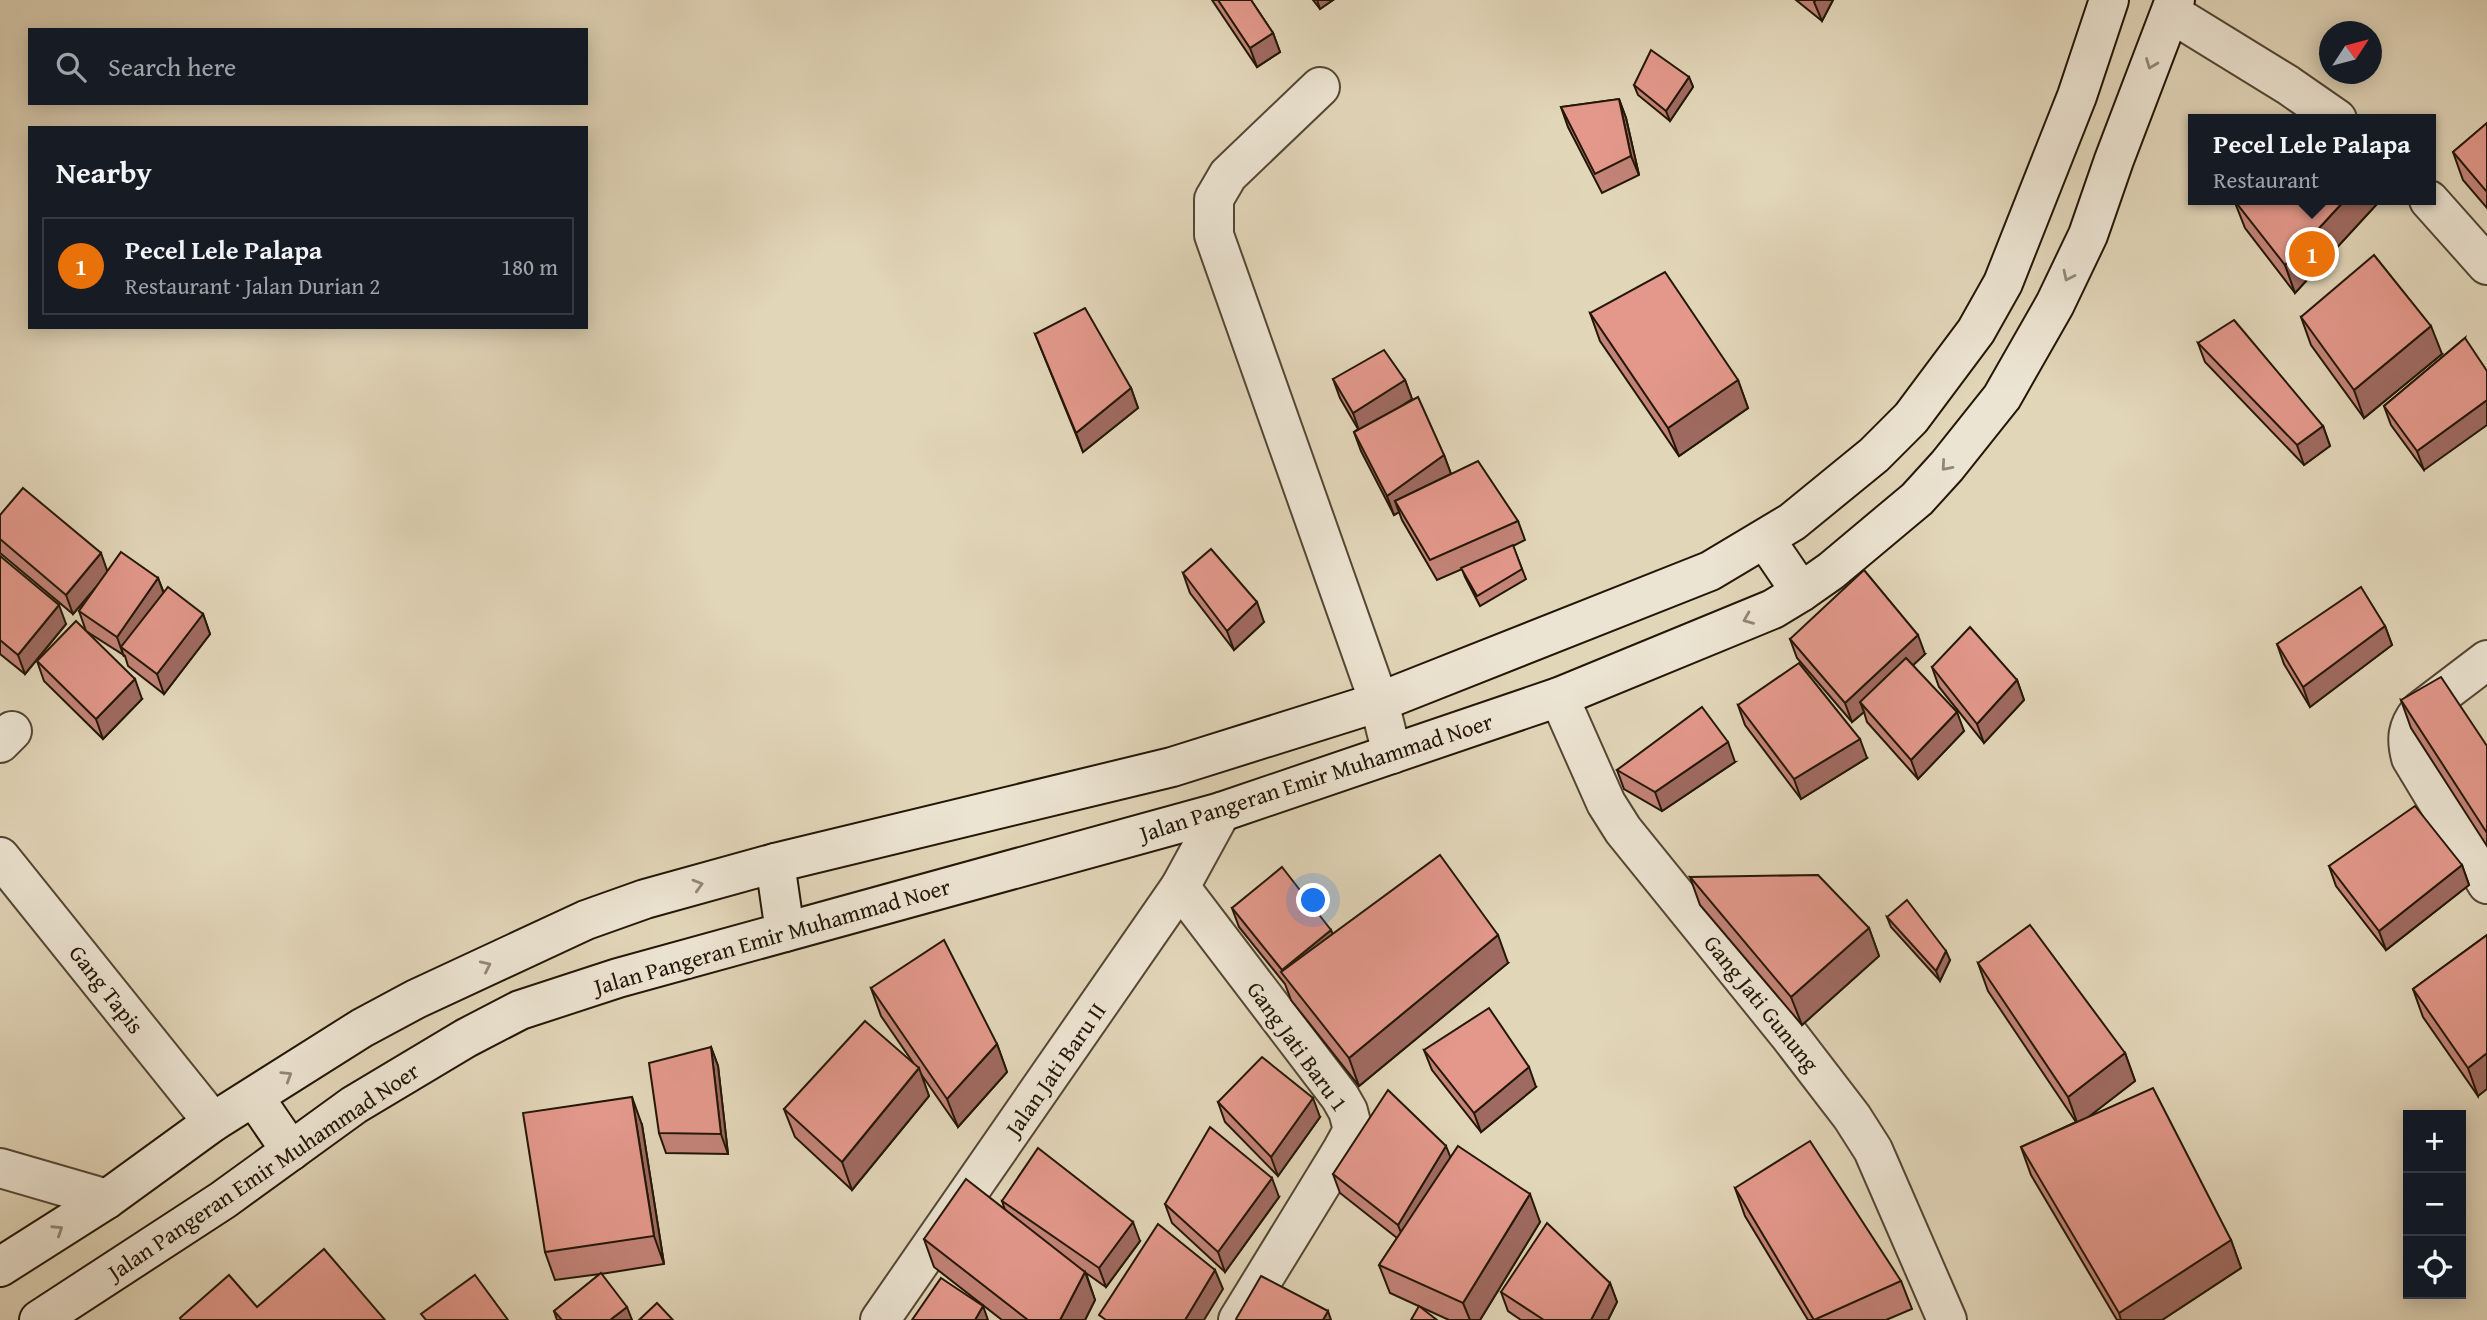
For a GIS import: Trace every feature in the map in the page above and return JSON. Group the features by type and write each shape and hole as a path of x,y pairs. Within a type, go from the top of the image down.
{"main road":[{"path":"0,1267 107,1199 213,1122 362,1028 586,920 645,899 775,863 1172,767 1379,702 1710,571 1792,523 1874,455 1911,418 1976,331 2003,283 2061,137 2109,0"},
{"path":"2173,7 2330,114"},
{"name":"Jalan Pangeran Emir Muhammad Noer","path":"39,1320 223,1200 355,1105 466,1038 520,1010 618,978 1221,812 1559,697 1773,609 1801,592 1831,571 1917,499 2002,397 2054,304 2088,235 2173,7"},
{"path":"1320,87 1228,175 1214,199 1214,235 1379,702 1392,754"},
{"path":"2061,137 2114,160"},
{"path":"2433,205 2487,265"},
{"path":"1765,538 1801,592"},
{"path":"2487,660 2420,711 2413,720 2406,741 2411,758 2487,884"},
{"name":"Gang Jati Gunung","path":"1559,697 1606,803 1623,831 1789,1035 1852,1117 1873,1150 1947,1320"},
{"name":"Jalan Jati Baru II","path":"880,1320 1180,887 1221,812"},
{"name":"Gang Tapis","path":"0,857 213,1122"},
{"path":"775,863 785,932"},
{"name":"Gang Jati Baru 1","path":"1180,887 1339,1097 1348,1111 1353,1130 1238,1320"},
{"path":"254,1097 291,1151"},
{"path":"0,1168 107,1199"}],"building":[{"path":"1218,0 1251,0 1273,33 1250,48"},
{"path":"1651,50 1689,77 1666,111 1634,85"},
{"path":"1619,99 1631,156 1595,174 1561,107"},
{"path":"2487,123 2487,192 2453,152"},
{"path":"2238,205 2340,205 2285,265"},
{"path":"2374,255 2431,326 2354,390 2301,317"},
{"path":"1665,272 1738,380 1668,428 1590,313"},
{"path":"1085,308 1131,388 1076,433 1035,334"},
{"path":"2234,320 2323,426 2297,445 2198,343"},
{"path":"2465,338 2487,371 2487,400 2417,451 2384,406"},
{"path":"1384,350 1405,380 1353,413 1333,379"},
{"path":"1418,397 1444,455 1387,496 1354,432"},
{"path":"1478,461 1518,521 1430,560 1395,501"},
{"path":"23,488 101,553 66,595 0,539 0,515"},
{"path":"1513,545 1522,569 1477,596 1461,568"},
{"path":"1211,549 1257,602 1227,631 1183,573"},
{"path":"121,552 158,578 117,637 79,611"},
{"path":"0,556 59,605 18,655 0,640"},
{"path":"1864,570 1918,635 1845,703 1790,639"},
{"path":"168,587 203,614 157,674 121,647"},
{"path":"2361,587 2385,626 2303,687 2277,644"},
{"path":"76,621 135,679 96,719 37,661"},
{"path":"1970,627 2017,680 1977,724 1932,667"},
{"path":"1906,658 1957,712 1911,760 1860,702"},
{"path":"1799,663 1860,739 1794,779 1738,705"},
{"path":"2441,677 2487,746 2487,833 2401,700"},
{"path":"1702,707 1728,742 1655,792 1617,770"},
{"path":"2415,806 2462,865 2379,931 2329,866"},
{"path":"1440,855 1498,935 1349,1058 1281,972"},
{"path":"1282,867 1331,930 1282,970 1232,908"},
{"path":"1818,875 1869,928 1791,997 1690,877"},
{"path":"1907,900 1946,951 1936,971 1887,917"},
{"path":"2030,925 2125,1053 2068,1097 1978,963"},
{"path":"2487,935 2487,1053 2468,1068 2413,989"},
{"path":"944,940 997,1044 947,1099 871,988"},
{"path":"1489,1008 1529,1067 1474,1113 1424,1050"},
{"path":"865,1021 919,1068 842,1162 784,1109"},
{"path":"711,1047 721,1134 659,1133 649,1063"},
{"path":"1262,1057 1313,1098 1271,1157 1218,1102"},
{"path":"2153,1088 2231,1240 2119,1313 2021,1147"},
{"path":"1388,1090 1446,1146 1398,1225 1333,1174"},
{"path":"632,1097 654,1236 545,1252 523,1113"},
{"path":"1210,1127 1272,1178 1218,1252 1165,1204"},
{"path":"1810,1141 1901,1281 1814,1320 1735,1188"},
{"path":"1458,1146 1530,1194 1463,1303 1379,1265"},
{"path":"1038,1148 1133,1222 1099,1268 1002,1201"},
{"path":"966,1179 1085,1272 1060,1320 1028,1320 924,1239"},
{"path":"1547,1223 1610,1283 1591,1320 1544,1320 1501,1292"},
{"path":"1158,1224 1215,1270 1185,1320 1106,1320 1099,1315"},
{"path":"324,1249 385,1320 180,1318 229,1275 257,1307"},
{"path":"601,1273 627,1307 610,1320 562,1320 554,1311"},
{"path":"475,1275 508,1320 426,1320 421,1314"},
{"path":"1261,1276 1328,1311 1323,1320 1237,1320"},
{"path":"941,1278 983,1306 975,1320 912,1320"},
{"path":"657,1303 673,1320 639,1320"},
{"path":"1419,1306 1437,1320 1411,1320"}],"place":[{"name":"Pecel Lele Palapa","path":"2312,254"}]}
